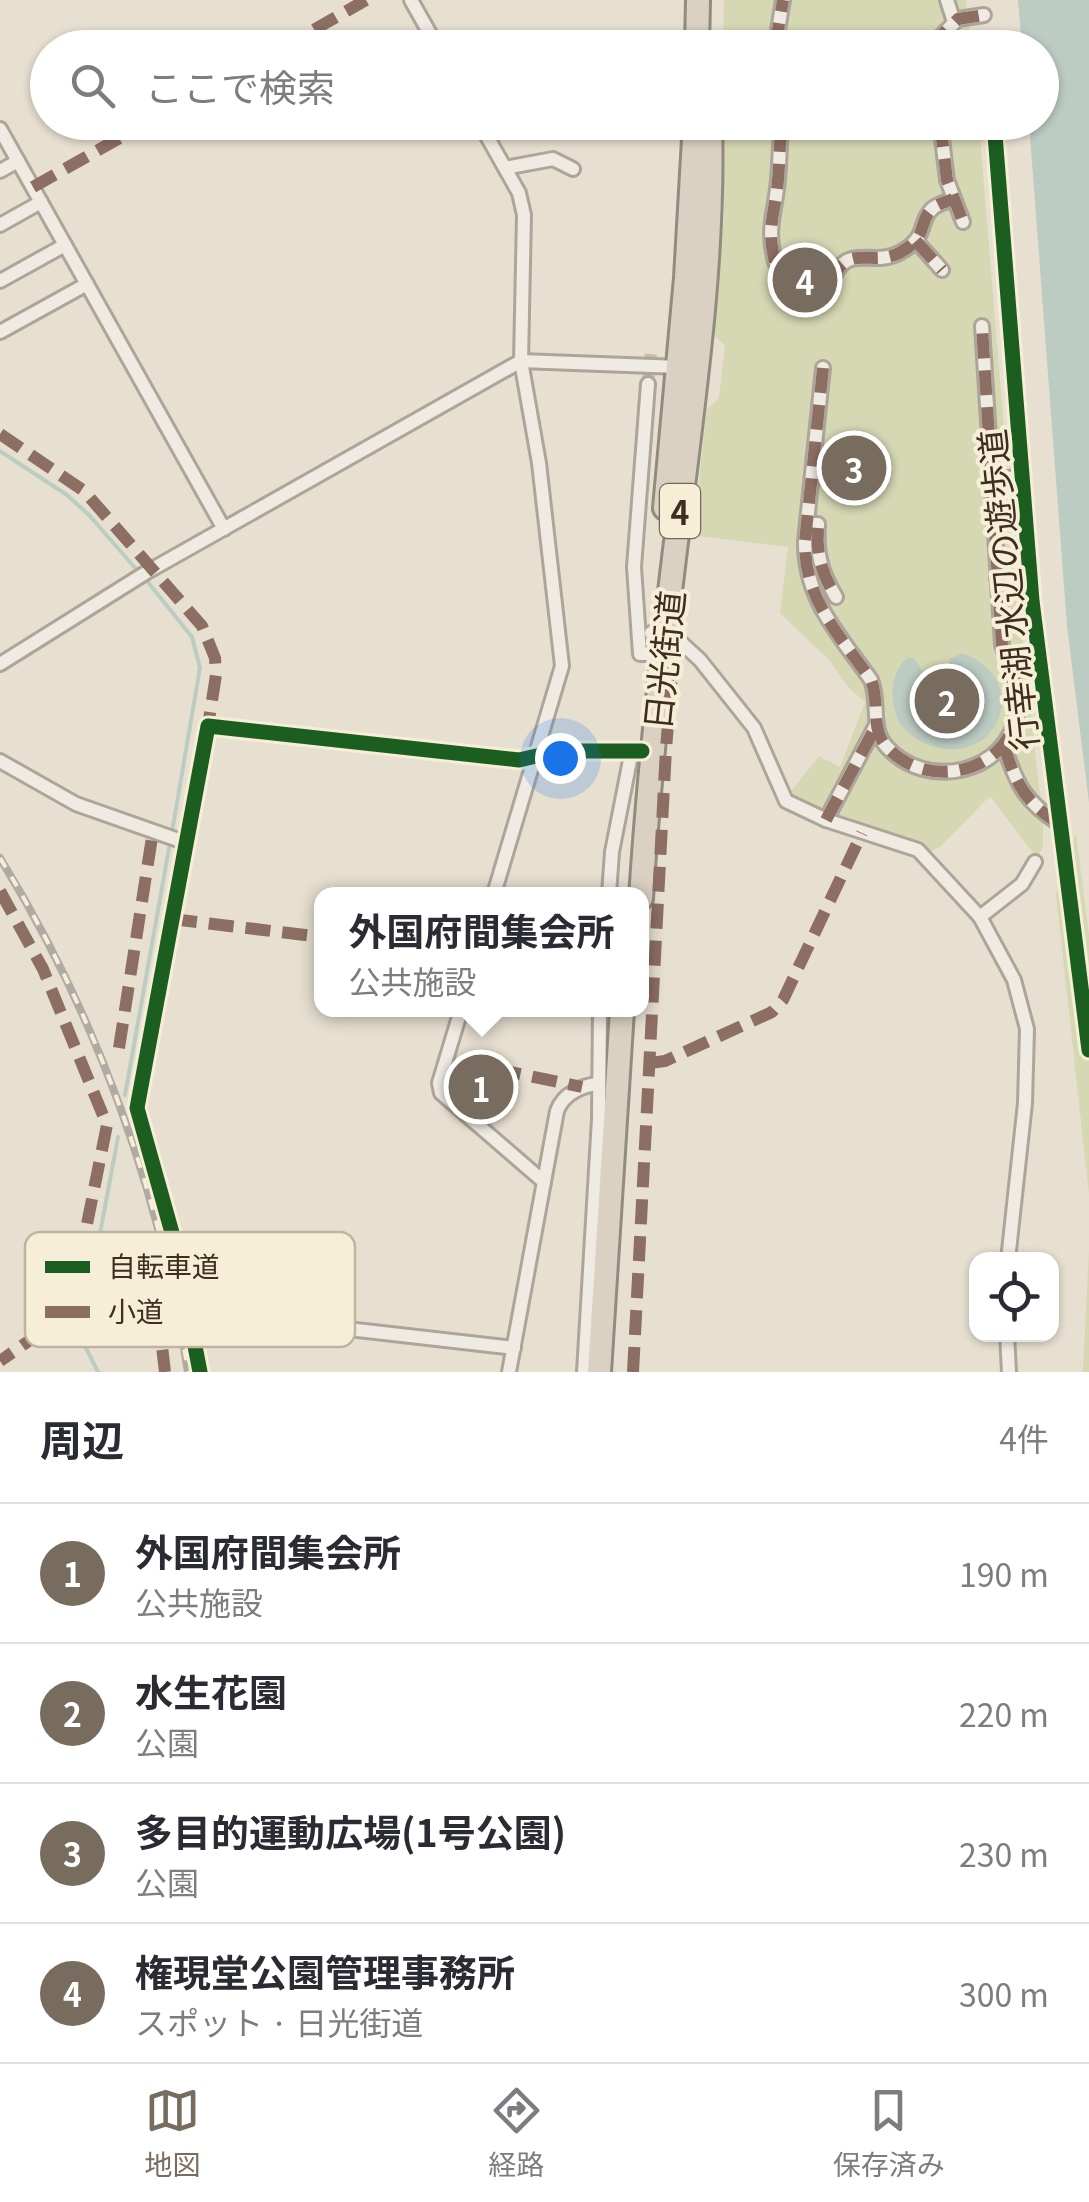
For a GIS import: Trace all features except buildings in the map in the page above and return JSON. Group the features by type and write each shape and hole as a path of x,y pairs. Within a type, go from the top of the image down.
{"highway":[{"path":"697,30 698,0"},
{"path":"709,30 710,0"},
{"name":"日光街道","path":"688,368 695,140"},
{"name":"日光街道","path":"630,887 637,751 655,640 709,212 710,140"},
{"name":"日光街道","path":"642,887 655,640"},
{"path":"599,1372 622,1017"},
{"path":"614,1372 634,1017"}],"street":[{"path":"411,0 428,30"},
{"path":"779,30 783,0"},
{"path":"947,0 954,22"},
{"path":"946,30 954,22 984,15"},
{"path":"0,130 224,529"},
{"path":"490,140 519,193 524,216 521,361 539,463 562,666 496,887"},
{"path":"775,262 769,222 777,193 780,140"},
{"path":"942,140 947,180 963,222"},
{"path":"505,168 552,159 574,169"},
{"path":"0,171 18,161"},
{"path":"831,286 842,264 856,256 889,257 916,241 934,207 953,199"},
{"path":"0,225 41,202"},
{"path":"916,241 942,270"},
{"path":"0,281 65,245"},
{"path":"0,332 87,284"},
{"path":"823,368 804,564 812,594 870,680 877,696 878,733 887,748 930,770 962,772 979,766 1004,746 1018,714 1017,686 1002,644 982,326"},
{"path":"0,664 132,580 521,361 688,368"},
{"path":"648,384 634,567 640,654 655,640 675,637 700,660 754,728 786,801 826,820 918,850 980,917 1014,980 1027,1029 1024,1103 1009,1252"},
{"path":"991,479 1023,477"},
{"path":"807,524 818,524 816,550 823,576 836,597"},
{"path":"997,579 1030,578"},
{"path":"1017,696 1045,694"},
{"path":"826,820 877,724"},
{"path":"172,1232 137,1108 208,726 532,759 558,751 637,751 612,852 610,887"},
{"path":"1004,746 1016,784 1041,812 1062,825"},
{"path":"0,761 76,804 184,842"},
{"path":"980,917 1022,884 1035,862"},
{"path":"459,1017 439,1083 441,1093 544,1182"},
{"path":"584,1372 600,1017"},
{"path":"509,1372 560,1104 582,1087 599,1084"},
{"path":"355,1330 514,1348"},
{"path":"1007,1342 1008,1372"},
{"path":"196,1347 200,1372"}],"green space":[{"path":"724,0 966,0 969,30 723,30"},
{"path":"724,140 980,140 1016,576 1043,825 1043,848 1036,857 990,796 932,851 833,819 788,795 819,756 840,767 865,702 848,687 830,661 780,613 788,547 689,535 688,528 694,526 707,409 719,398 725,346 714,335 724,219"},
{"path":"1076,833 1089,935 1089,1194 1056,895"},
{"path":"1089,1249 1089,1372 1083,1372 1083,1369"}],"shaded area":[{"path":"1018,0 1089,0 1089,803 1067,626 1030,140 1059,140 1059,30 1021,30"},
{"path":"961,653 984,665 998,682 1002,701 998,720 987,736 970,746 948,749 922,742 904,728 895,714 896,674 907,658 914,658 928,680 940,682 947,677 950,659"}],"waterway":[{"path":"0,451 67,495 136,569"},
{"path":"147,581 192,637 200,668 172,832"},
{"path":"125,1095 170,843"},
{"path":"100,1232 118,1137"},
{"path":"86,1347 98,1372"}],"tunnel":[{"path":"648,384 651,352"}],"railway":[{"path":"0,858 66,979 94,1041 142,1171 159,1232"},
{"path":"184,1347 188,1372"}],"marked path":[{"path":"314,30 366,0"},
{"path":"778,30 783,0"},
{"path":"947,30 958,19 984,15"},
{"path":"33,187 116,140"},
{"path":"775,262 771,233 781,140"},
{"path":"942,140 947,180 963,222"},
{"path":"831,286 843,263 890,256 910,246 932,209 953,199"},
{"path":"916,241 942,270"},
{"path":"823,368 805,541 810,581 826,615 871,680 878,731 886,746 922,769 964,769 999,750 1011,732 1018,702 1002,645 982,326"},
{"path":"0,434 84,491 202,626 215,658 208,726"},
{"path":"818,528 821,564 836,597"},
{"path":"633,1372 675,637"},
{"path":"826,820 877,724"},
{"path":"1004,746 1024,792 1061,825"},
{"path":"119,1048 153,831"},
{"path":"650,1063 665,1061 772,1012 783,1000 862,833"},
{"path":"0,891 43,969 107,1125 85,1232"},
{"path":"172,919 314,936"},
{"path":"496,1069 582,1087"},
{"path":"0,1361 25,1344"},
{"path":"162,1347 165,1372"}],"cycle path":[{"name":"行幸湖 水辺の遊歩道","path":"995,140 1032,601 1089,1050"},
{"path":"172,1232 137,1108 208,726 519,760 558,751 642,751"},
{"path":"195,1347 200,1372"}],"place":[{"name":"権現堂公園管理事務所","path":"805,280"},
{"name":"多目的運動広場(1号公園)","path":"854,468"},
{"name":"水生花園","path":"947,701"},
{"name":"外国府間集会所","path":"481,1087"}]}
